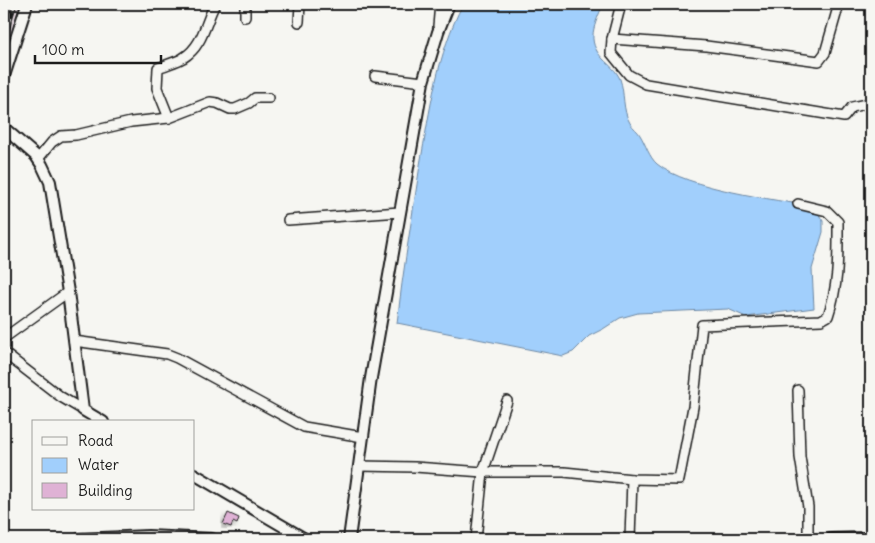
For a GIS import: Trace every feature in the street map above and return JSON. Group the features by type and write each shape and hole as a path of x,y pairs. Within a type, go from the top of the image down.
{"street":[{"path":"4,76 27,4"},
{"path":"169,118 157,88 158,68 174,60 182,59 196,48 215,4"},
{"path":"245,18 246,4"},
{"path":"299,22 300,4"},
{"path":"438,32 440,4"},
{"path":"349,539 371,378 423,82 438,32 449,4"},
{"path":"621,4 612,38 612,53 629,75 646,84 844,117 852,107 871,103"},
{"path":"612,38 706,46 819,61 825,52 839,4"},
{"path":"375,76 423,82"},
{"path":"38,159 52,142 61,136 76,135 131,122 169,118 210,102 217,102 230,109 235,109 255,98 269,98"},
{"path":"4,128 38,159 50,182 68,292 83,410"},
{"path":"359,466 415,467 483,472 564,472 632,479 679,480 693,407 702,325 822,320 828,316 835,296 838,268 838,222 827,211 798,204"},
{"path":"288,220 400,212"},
{"path":"4,338 68,292"},
{"path":"74,341 167,354 304,427 362,437"},
{"path":"4,353 60,397 100,420"},
{"path":"798,390 800,457 808,507 808,539"},
{"path":"476,539 483,472 507,401"},
{"path":"195,475 305,539"},
{"path":"630,539 632,479"},
{"path":"79,539 148,536 212,539"},
{"path":"831,539 871,538"}],"shaded area":[{"path":"4,4 23,4 4,64"}],"water":[{"path":"463,4 603,4 593,32 594,45 620,79 627,118 657,164 671,173 710,186 732,192 814,207 823,221 823,232 812,269 814,308 746,317 728,309 638,313 620,318 589,336 573,352 563,356 397,323 431,103 447,43"}],"building":[{"path":"228,513 239,518 237,524 233,522 231,527 223,524"}],"railway":[{"path":"4,41 15,4"}]}
